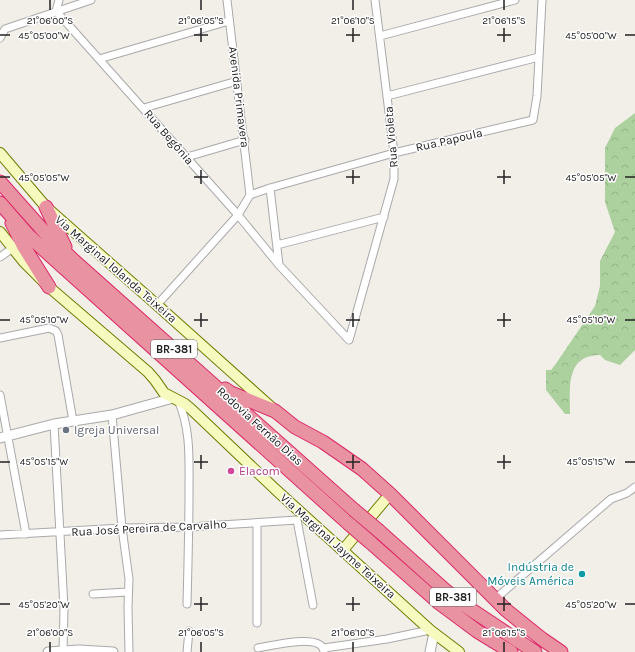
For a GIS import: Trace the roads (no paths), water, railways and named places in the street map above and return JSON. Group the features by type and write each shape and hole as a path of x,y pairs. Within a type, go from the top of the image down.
{"highway":[{"name":"Rodovia Fernão Dias","path":"0,182 48,236 72,259 446,591 464,605 535,652"},
{"path":"46,207 72,259"},
{"path":"4,208 24,247 49,287"},
{"name":"Rodovia Fernão Dias","path":"4,208 52,257 405,574 438,602 510,652"},
{"path":"202,374 231,393 275,411 295,427 323,442 362,469 390,494 495,600 517,619 561,652"}],"main road":[{"name":"Via Marginal Iolanda Teixeira","path":"0,153 46,207 275,411"},
{"name":"Via Marginal Jayme Teixeira","path":"0,232 24,262 49,287 148,372 155,380 161,391 179,401 432,632 459,652"},
{"path":"343,550 390,494"}],"street":[{"path":"56,11 59,0"},
{"path":"0,38 3,27 56,11 70,3 91,0"},
{"name":"Avenida Primavera","path":"227,0 250,195"},
{"name":"Rua Violeta","path":"349,340 394,179 394,153 375,0"},
{"path":"380,36 515,0"},
{"path":"387,96 539,56 542,0"},
{"name":"Rua Begônia","path":"56,11 238,215 279,265 349,340"},
{"path":"99,59 229,21"},
{"name":"Rua Papoula","path":"250,195 394,153 533,120 537,96 539,56"},
{"path":"144,108 237,81"},
{"path":"187,157 244,140"},
{"path":"270,188 279,265"},
{"path":"157,305 238,215 250,195"},
{"path":"276,245 384,217"},
{"path":"0,257 13,248"},
{"path":"0,338 50,328 56,331 58,335 73,421"},
{"path":"0,395 4,437 26,534"},
{"path":"4,437 54,424 112,415 179,401 185,420 189,450 187,604"},
{"path":"112,415 122,528 129,579 129,652"},
{"path":"54,424 64,608 63,651"},
{"path":"495,600 611,499 627,493 635,487"},
{"name":"Rua José Pereira de Carvalho","path":"0,535 122,528 189,527 297,520 313,605"},
{"path":"256,623 257,523"},
{"path":"93,594 128,592"},
{"path":"187,652 189,631"},
{"path":"258,648 306,640 320,644 324,650 432,632 430,652"},
{"path":"48,652 90,650 113,652"}],"place":[{"name":"Igreja Universal","path":"66,430"},
{"name":"Elacom","path":"231,471"},
{"name":"Indústria de Móveis América","path":"582,574"}]}
